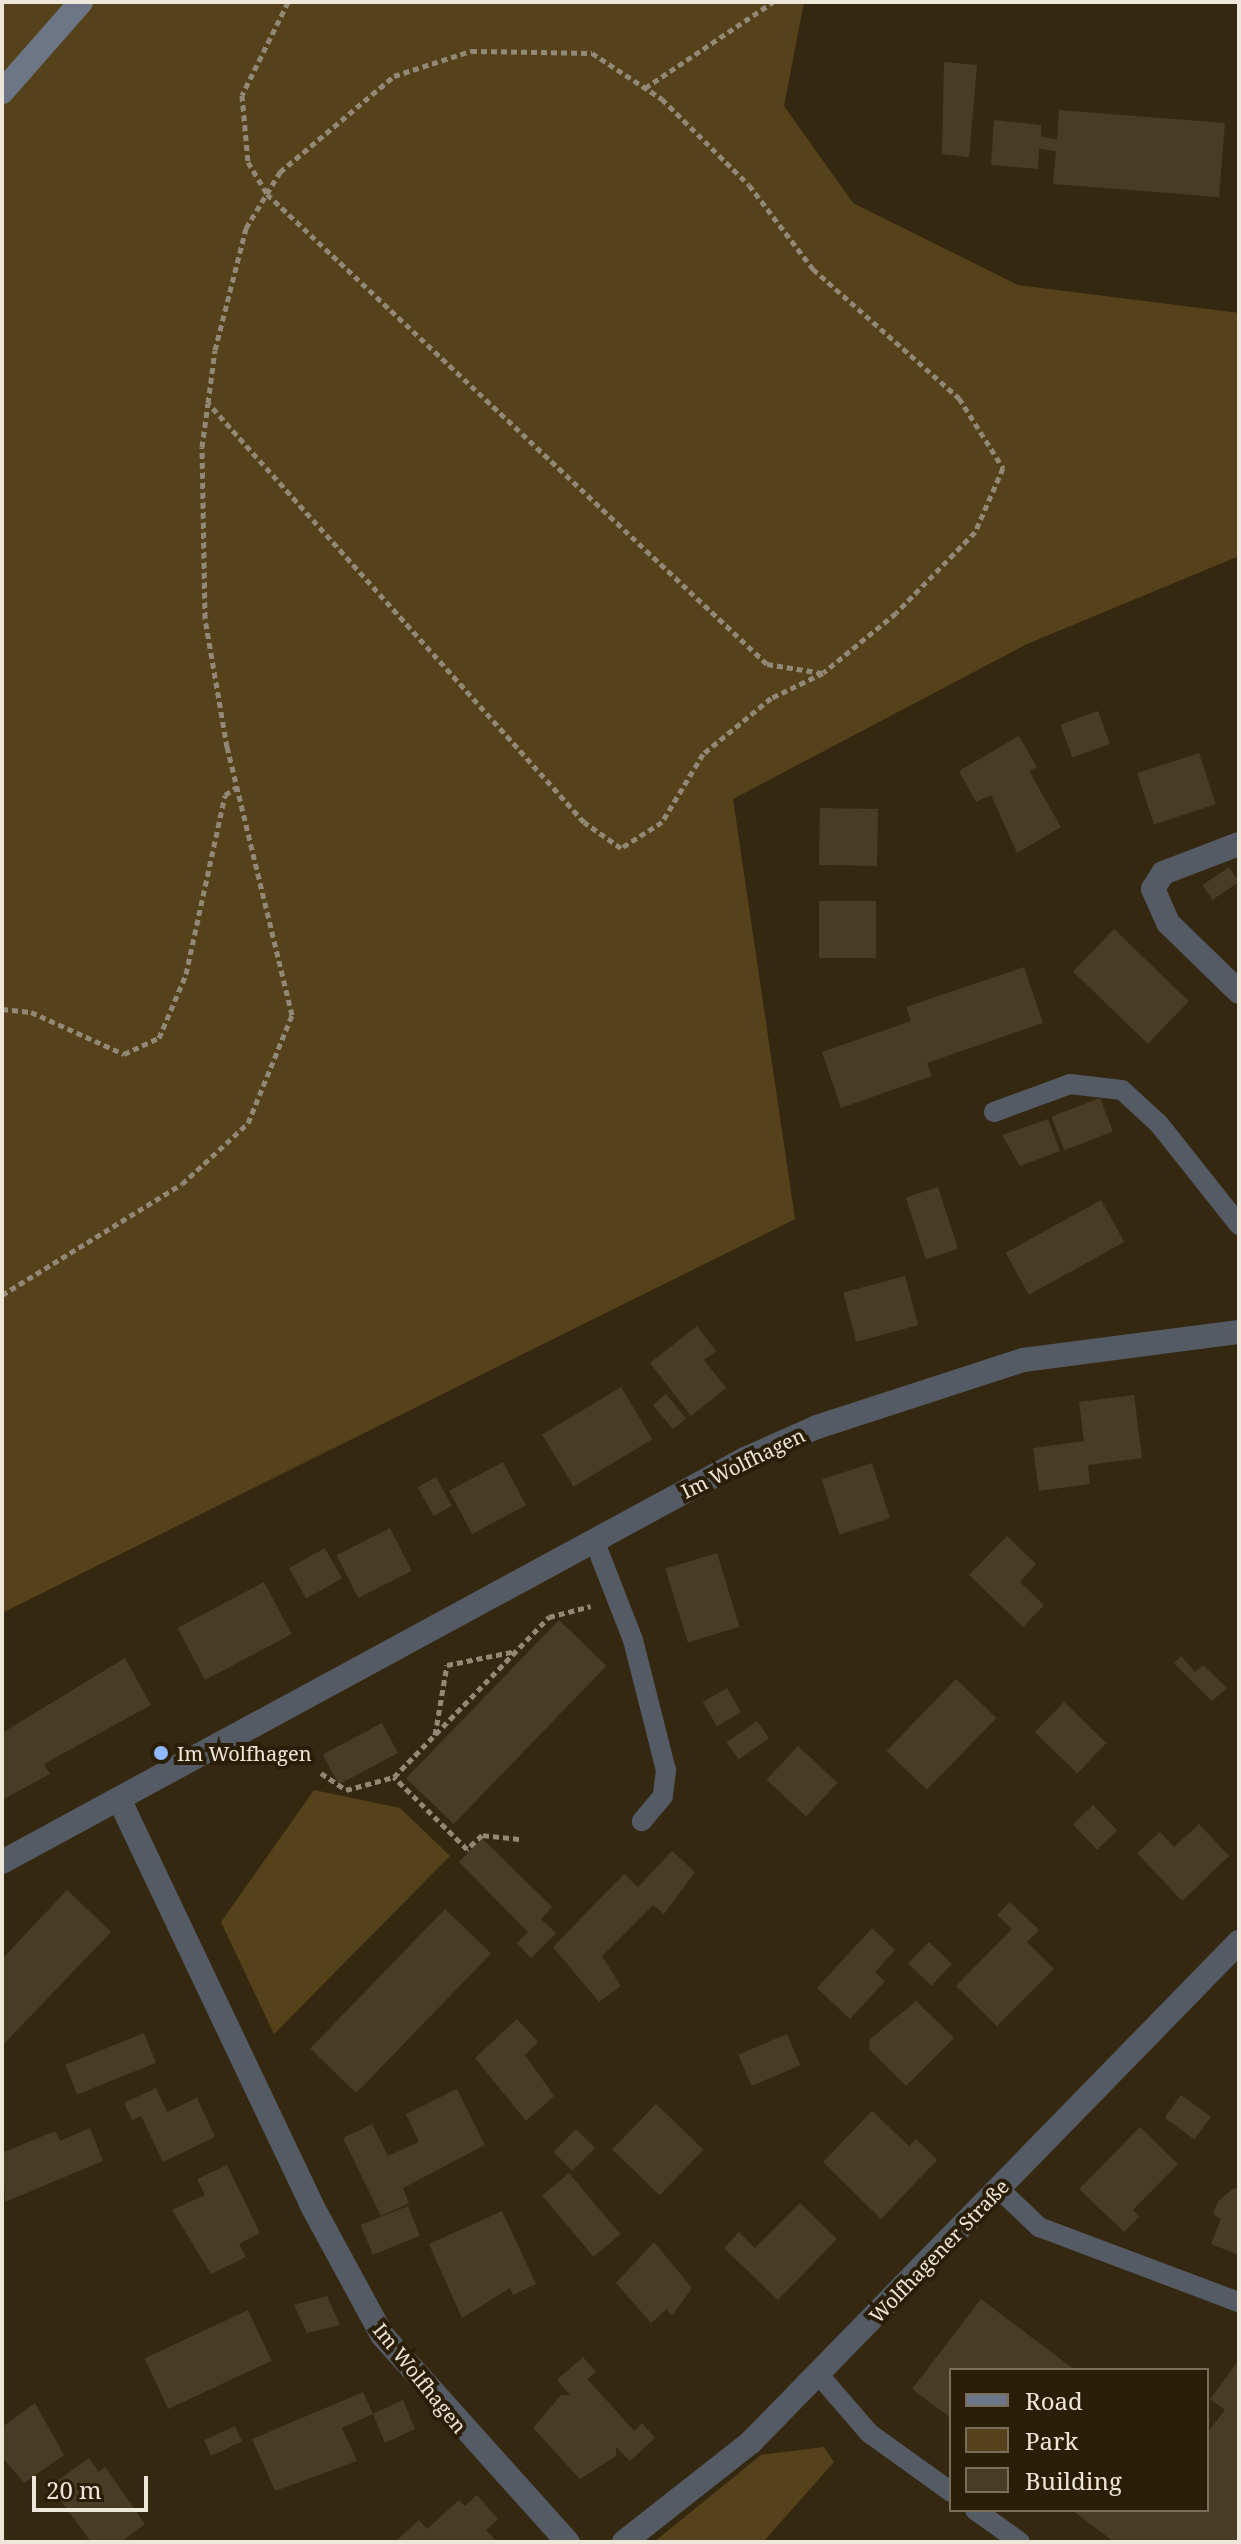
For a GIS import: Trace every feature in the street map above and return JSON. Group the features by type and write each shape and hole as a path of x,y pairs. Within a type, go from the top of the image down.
{"main road":[{"path":"2,92 81,2"}],"street":[{"path":"1239,844 1163,873 1153,889 1168,923 1239,992"},
{"name":"Im Wolfhagen","path":"2,1862 120,1801 745,1459 941,1382 1023,1360 1239,1332"},
{"name":"Im Wolfhagen","path":"120,1801 311,2204 382,2335 568,2542"},
{"name":"Wolfhagener Straße","path":"624,2542 662,2519 819,2375 1239,1942"}],"lane":[{"path":"994,1112 1070,1084 1122,1090 1159,1124 1239,1225"},
{"path":"594,1540 618,1596 666,1770 663,1796 642,1821"},
{"path":"998,2188 1039,2227 1239,2302"},
{"path":"819,2375 869,2433 949,2491"},
{"path":"978,2512 1020,2542"}],"path":[{"path":"288,2 242,95 248,162 267,194 767,664 823,673"},
{"path":"645,88 773,2"},
{"path":"2,1295 182,1184 248,1123 292,1015 237,787 205,618 208,403 246,228 280,172 394,76 471,51 592,53 645,88 749,185 813,269 959,398 1003,468 975,532 823,673 771,698 703,754 662,822 621,848 584,822 208,403"},
{"path":"2,1009 31,1012 124,1054 159,1038 186,974 225,795 237,787"},
{"path":"321,1773 346,1790 394,1777 549,1617 618,1596"},
{"path":"435,1735 447,1665 517,1650"},
{"path":"394,1777 467,1849 482,1835 519,1839"}],"green space":[{"path":"2,2 804,2 784,106 853,203 1018,285 1239,313 1239,556 1027,644 733,799 795,1219 2,1613"},
{"path":"314,1790 400,1808 450,1856 274,2034 221,1922"},
{"path":"824,2447 834,2462 763,2542 654,2542 761,2455"}],"building":[{"path":"944,62 977,65 969,157 942,154"},
{"path":"1059,110 1225,123 1219,197 1053,184 1056,151 1039,149 1038,169 991,165 994,120 1041,125 1041,137 1057,139"},
{"path":"1098,711 1110,744 1072,758 1060,725"},
{"path":"1019,736 1037,767 1029,771 1061,827 1017,853 991,795 976,802 959,771"},
{"path":"1199,753 1216,804 1154,824 1137,773"},
{"path":"820,808 878,809 877,866 819,865"},
{"path":"1229,867 1239,882 1213,900 1202,885"},
{"path":"819,901 876,901 876,958 819,958"},
{"path":"1114,929 1189,1001 1148,1044 1073,971"},
{"path":"1024,967 1043,1023 927,1063 932,1076 841,1108 822,1052 911,1021 906,1007"},
{"path":"1100,1098 1113,1132 1064,1150 1051,1117"},
{"path":"1048,1119 1060,1151 1020,1166 1002,1135"},
{"path":"938,1187 958,1249 926,1259 906,1198"},
{"path":"1101,1200 1124,1242 1029,1295 1006,1253"},
{"path":"905,1276 918,1325 856,1342 843,1293"},
{"path":"697,1326 716,1351 704,1360 726,1388 691,1416 650,1363"},
{"path":"621,1387 652,1439 574,1487 542,1434"},
{"path":"666,1394 686,1419 673,1430 653,1405"},
{"path":"1134,1395 1142,1458 1088,1465 1090,1484 1039,1491 1033,1448 1084,1441 1079,1402"},
{"path":"503,1462 526,1505 472,1534 449,1491"},
{"path":"872,1463 890,1518 840,1535 822,1479"},
{"path":"436,1477 452,1506 434,1516 418,1487"},
{"path":"390,1528 412,1571 358,1598 337,1555"},
{"path":"1007,1536 1036,1564 1020,1582 1044,1605 1023,1627 969,1575"},
{"path":"325,1548 342,1579 306,1598 289,1568"},
{"path":"717,1553 740,1627 688,1642 665,1569"},
{"path":"264,1582 292,1634 205,1680 177,1628"},
{"path":"559,1620 606,1666 454,1824 406,1778"},
{"path":"1181,1656 1195,1672 1203,1665 1227,1688 1212,1701 1174,1663"},
{"path":"125,1658 151,1705 44,1764 50,1774 2,1800 2,1733"},
{"path":"956,1679 996,1718 927,1790 887,1751"},
{"path":"727,1688 741,1712 717,1726 703,1702"},
{"path":"1064,1702 1106,1743 1077,1773 1035,1732"},
{"path":"757,1721 769,1738 739,1759 727,1742"},
{"path":"382,1723 398,1753 339,1784 323,1754"},
{"path":"798,1746 837,1783 806,1816 767,1780"},
{"path":"1093,1805 1117,1830 1097,1850 1073,1824"},
{"path":"1199,1824 1229,1856 1182,1901 1137,1853 1160,1832 1174,1847"},
{"path":"482,1838 552,1907 541,1919 556,1933 531,1958 517,1943 528,1932 459,1862"},
{"path":"672,1851 695,1872 664,1914 653,1905 602,1956 621,1986 599,2002 553,1947 624,1874 638,1887"},
{"path":"67,1890 111,1932 2,2046 2,1959"},
{"path":"1010,1902 1039,1930 1027,1942 1054,1969 997,2026 956,1986 1012,1929 997,1915"},
{"path":"445,1909 491,1953 356,2093 310,2049"},
{"path":"872,1928 895,1950 875,1972 885,1981 850,2019 817,1988"},
{"path":"929,1942 952,1964 931,1986 908,1964"},
{"path":"916,2001 954,2038 906,2086 869,2049 870,2039"},
{"path":"517,2019 538,2042 525,2055 554,2096 526,2121 475,2058"},
{"path":"144,2033 156,2063 77,2095 65,2065"},
{"path":"787,2034 800,2065 751,2086 738,2055"},
{"path":"156,2088 167,2112 197,2098 215,2137 163,2162 141,2116 132,2120 124,2103"},
{"path":"457,2089 485,2145 403,2188 409,2203 381,2216 343,2138 372,2124 388,2156 419,2142 406,2114"},
{"path":"1181,2095 1211,2117 1194,2139 1165,2118"},
{"path":"656,2104 703,2150 660,2195 612,2149"},
{"path":"872,2111 909,2146 916,2139 937,2160 881,2219 823,2162"},
{"path":"1140,2127 1178,2164 1133,2210 1139,2217 1124,2232 1079,2189"},
{"path":"90,2128 103,2161 5,2202 2,2153 55,2131 60,2141"},
{"path":"576,2129 595,2148 572,2171 553,2152"},
{"path":"227,2165 260,2233 239,2244 246,2257 211,2274 172,2210 205,2195 197,2179"},
{"path":"569,2173 620,2234 594,2257 542,2195"},
{"path":"1234,2188 1239,2190 1239,2255 1211,2244 1221,2219 1213,2214 1218,2201"},
{"path":"800,2203 837,2239 778,2300 724,2248 739,2232 755,2248"},
{"path":"408,2206 420,2236 373,2255 361,2225"},
{"path":"502,2211 536,2284 513,2295 510,2288 462,2318 429,2244"},
{"path":"654,2242 692,2288 672,2316 667,2309 651,2323 616,2283"},
{"path":"327,2296 340,2325 307,2333 294,2305"},
{"path":"981,2299 1072,2368 949,2368 949,2417 912,2389"},
{"path":"248,2310 272,2361 168,2409 145,2358"},
{"path":"583,2357 596,2372 587,2379 634,2431 642,2423 655,2438 630,2461 616,2447 616,2456 580,2479 533,2428 561,2395 570,2395 557,2380"},
{"path":"1239,2360 1239,2542 1114,2542 1075,2512 1209,2512 1209,2430 1225,2410 1210,2399"},
{"path":"363,2392 373,2414 342,2428 357,2461 275,2491 252,2439"},
{"path":"403,2400 415,2429 385,2443 373,2414"},
{"path":"35,2403 64,2455 24,2483 2,2457 2,2427"},
{"path":"235,2426 242,2441 211,2456 204,2440"},
{"path":"89,2458 99,2472 105,2467 145,2524 121,2542 91,2542 50,2486"},
{"path":"477,2495 498,2519 486,2530 497,2542 395,2542 419,2520 427,2529 459,2500 465,2506"}],"place":[{"name":"Im Wolfhagen","path":"161,1753"}]}
